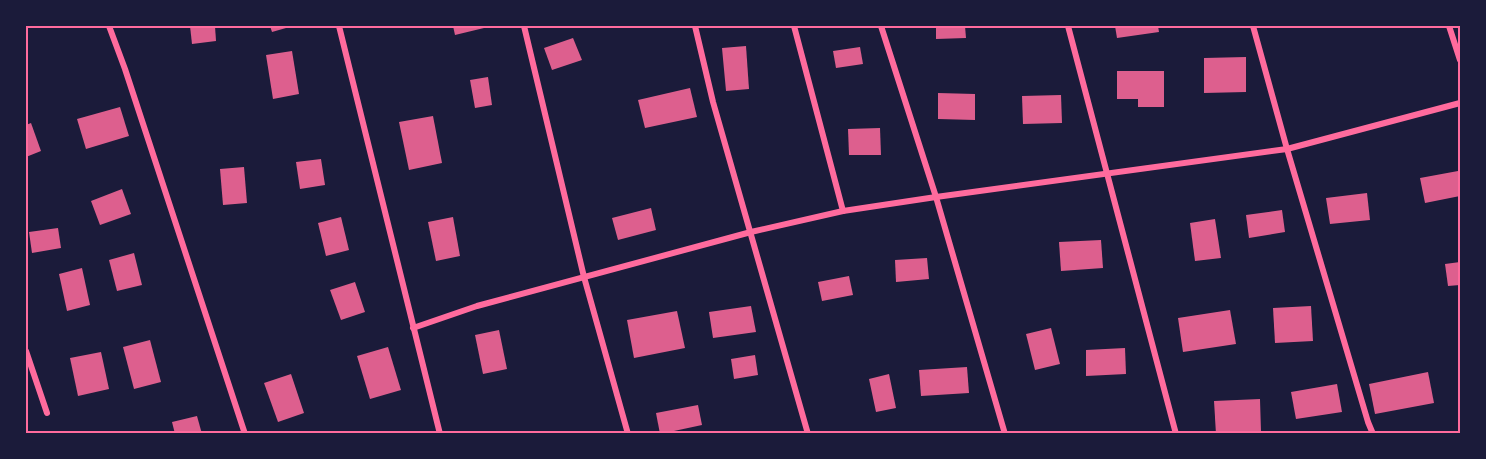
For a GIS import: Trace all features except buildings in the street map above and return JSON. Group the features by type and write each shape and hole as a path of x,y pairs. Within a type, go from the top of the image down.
{"street":[{"path":"109,26 245,434"},
{"path":"339,26 440,434"},
{"path":"524,26 584,277 628,434"},
{"path":"695,26 713,102 808,434"},
{"path":"794,26 843,211"},
{"path":"881,26 936,197 1005,434"},
{"path":"1068,26 1176,434"},
{"path":"1253,26 1287,149 1373,434"},
{"path":"1449,26 1461,60"},
{"path":"413,328 477,306 752,232 843,211 1287,149 1461,102"},
{"path":"26,351 47,414"}]}
